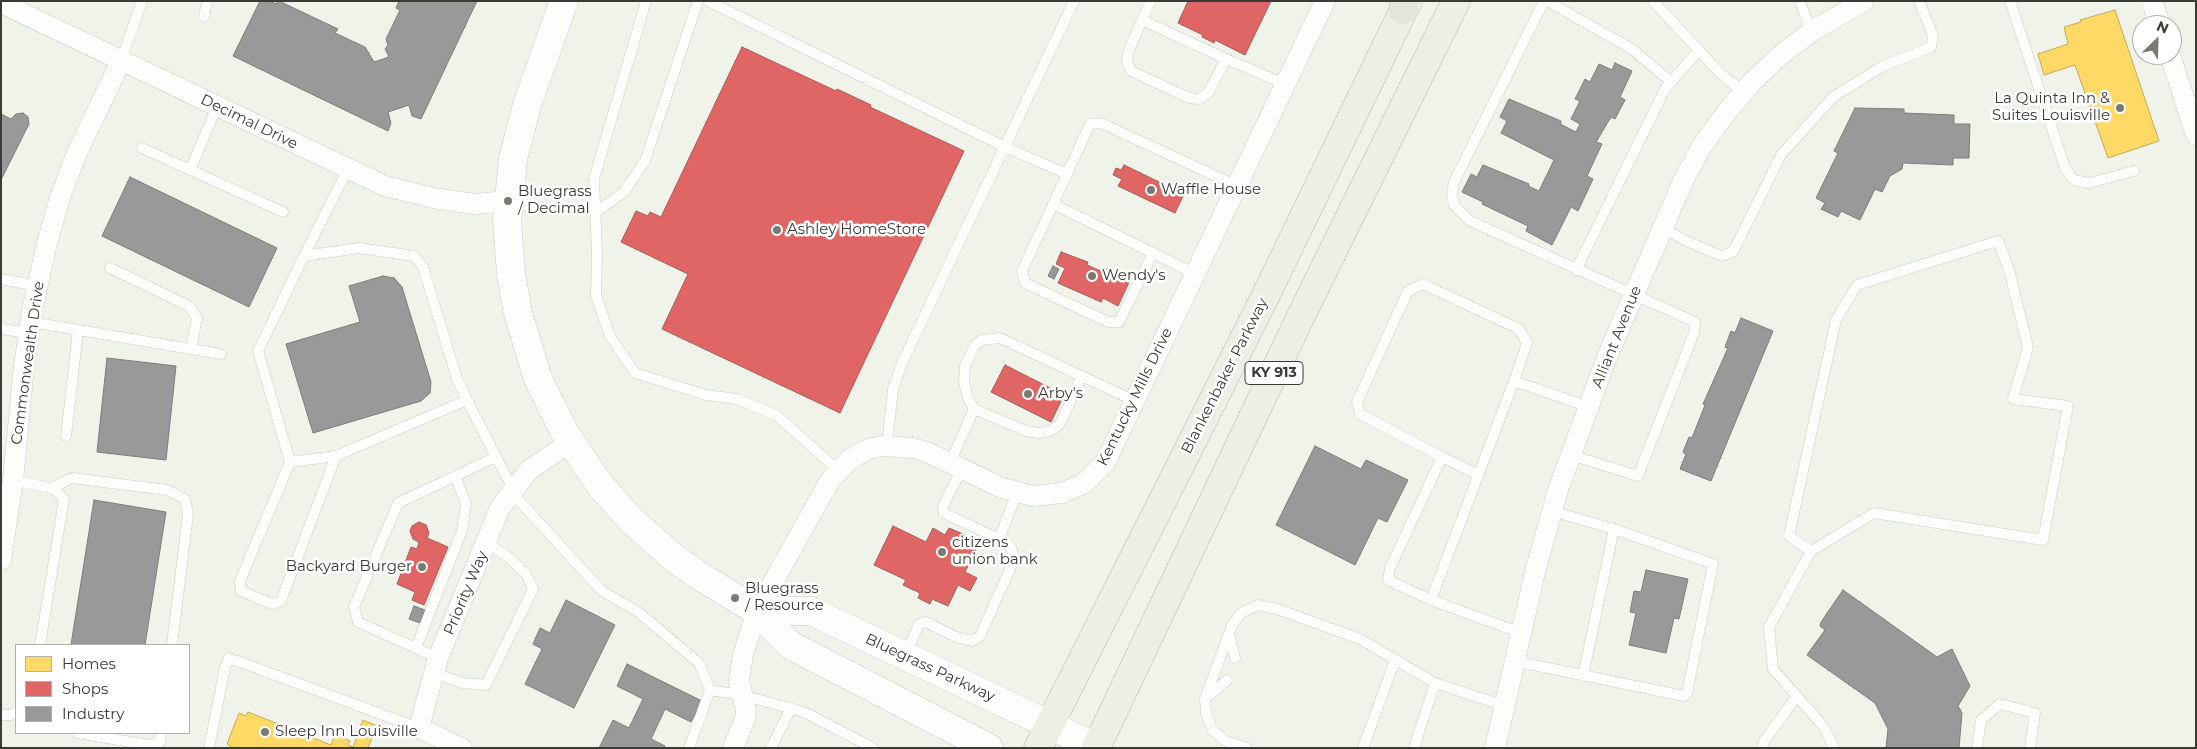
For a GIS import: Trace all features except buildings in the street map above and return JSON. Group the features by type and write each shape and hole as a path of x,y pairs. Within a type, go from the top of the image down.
{"main road":[{"name":"KY 913","path":"1097,747 1299,320 1456,1"},
{"name":"Blankenbaker Parkway","path":"1044,736 1265,297 1406,4"}],"street":[{"path":"564,1 526,105 513,160 508,201 511,274 518,313 538,378 571,442 600,485 630,519 674,558 757,611 790,645 989,748"},
{"name":"Kentucky Mills Drive","path":"733,748 745,719 746,711 739,680 743,655 757,611 838,470 849,460 868,449 887,446 913,448 1017,494 1049,496 1082,484 1105,463 1325,1"},
{"name":"Alliant Avenue","path":"1495,748 1514,661 1552,511 1607,357 1684,179 1702,146 1726,113 1783,53 1811,32 1864,1"},
{"path":"2152,1 2157,15"},
{"name":"Decimal Drive","path":"1,3 385,186 424,196 475,204 508,201"},
{"name":"Commonwealth Drive","path":"1,560 13,480 30,328 38,286 60,197 77,152 121,61"},
{"path":"2173,65 2196,135"},
{"name":"Priority Way","path":"419,728 436,666 500,508 529,470 571,442"},
{"name":"Bluegrass Parkway","path":"757,611 811,611 905,656 1044,736 1097,747"},
{"path":"419,728 454,746"}],"lane":[{"path":"121,61 142,1"},
{"path":"204,17 207,1"},
{"path":"646,1 594,179 596,296 610,336 635,372 706,395 737,399 776,415 838,470"},
{"path":"596,212 624,192 645,161 698,1"},
{"path":"708,1 1005,147 1067,174"},
{"path":"887,446 893,388 902,363 1074,1"},
{"path":"1151,1 1129,50 1127,62 1131,71 1189,98 1199,99 1208,93 1226,59"},
{"path":"1571,455 1638,476 1694,333 1695,322 1470,221 1454,205 1452,195 1454,182 1545,1 1632,49 1671,82"},
{"path":"1653,1 1722,75 1744,92"},
{"path":"1800,1 1811,32"},
{"path":"1663,228 1684,240 1722,256 1733,252 1782,155 1834,96 1883,66 1931,47 1934,36 1919,1"},
{"path":"2010,1 2065,168 2074,180 2089,183 2134,171"},
{"path":"1142,20 1226,59 1286,84"},
{"path":"1576,270 1665,89 1699,50"},
{"path":"190,170 217,107"},
{"path":"1153,253 1119,322 1108,322 1025,283 1022,271 1090,124 1100,123 1237,186"},
{"path":"142,148 283,212"},
{"path":"336,456 281,601 272,604 241,591 240,581 290,462 258,351 348,169"},
{"path":"1053,204 1195,274"},
{"path":"1811,551 1789,536 1836,320 1857,285 1998,241 2009,270 2028,347 2013,399 2068,406 2044,540 1874,513 1811,551 1770,627 1773,669 1824,727 1832,744 1822,748"},
{"path":"304,256 359,248 414,256 423,267 457,380 512,490 602,591 637,611 699,663 710,690 689,748"},
{"path":"110,268 189,306 197,318 191,349"},
{"path":"1,279 38,286"},
{"path":"1430,600 1479,475 1527,343 1519,329 1422,284 1408,292 1357,402 1360,414 1479,475"},
{"path":"1,329 78,330 221,354"},
{"path":"66,436 78,330"},
{"path":"1082,376 1060,424 1050,431 1039,434 1026,431 974,409 968,398 964,382 965,366 974,345 982,340 1000,338 1082,376 1135,401"},
{"path":"1514,381 1589,408"},
{"path":"290,462 336,456 468,400"},
{"path":"905,656 919,624 926,622 956,637 972,641 980,636 1016,558 1011,547 999,539 944,513 943,506 974,409"},
{"path":"487,542 508,557 526,574 533,589 486,685 463,683 436,666 416,648 358,622 354,607 398,503 496,457"},
{"path":"1442,457 1390,568 1388,580 1430,600 1521,633"},
{"path":"416,648 462,530 466,504 455,476"},
{"path":"51,488 72,478 166,490 185,499 188,514 172,644"},
{"path":"13,480 51,488 64,499 40,644"},
{"path":"999,539 1017,494"},
{"path":"1514,661 1684,696 1687,693 1714,564 1614,529 1552,511"},
{"path":"1583,676 1614,529"},
{"path":"1246,748 1226,741 1212,730 1206,713 1205,699 1229,634 1242,613 1258,605 1277,609 1360,639 1435,683 1505,706"},
{"path":"1229,634 1235,658"},
{"path":"210,748 225,667 229,658 419,728"},
{"path":"1363,748 1395,660"},
{"path":"1205,699 1227,680"},
{"path":"1414,748 1435,683"},
{"path":"710,690 742,695 804,712 873,748"},
{"path":"1762,748 1764,741 1797,696"},
{"path":"1977,748 1981,720 2000,704 2035,713 2030,748"},
{"path":"772,748 791,708"},
{"path":"83,734 149,746 160,742 161,734"}],"place":[{"name":"La Quinta Inn & Suites Louisville","path":"2120,108"},
{"name":"Waffle House","path":"1151,190"},
{"name":"Bluegrass / Decimal","path":"508,201"},
{"name":"Ashley HomeStore","path":"777,230"},
{"name":"Wendy's","path":"1092,276"},
{"name":"Arby's","path":"1028,394"},
{"name":"citizens union bank","path":"942,552"},
{"name":"Backyard Burger","path":"422,567"},
{"name":"Bluegrass / Resource","path":"735,598"},
{"name":"Sleep Inn Louisville","path":"265,732"}]}
